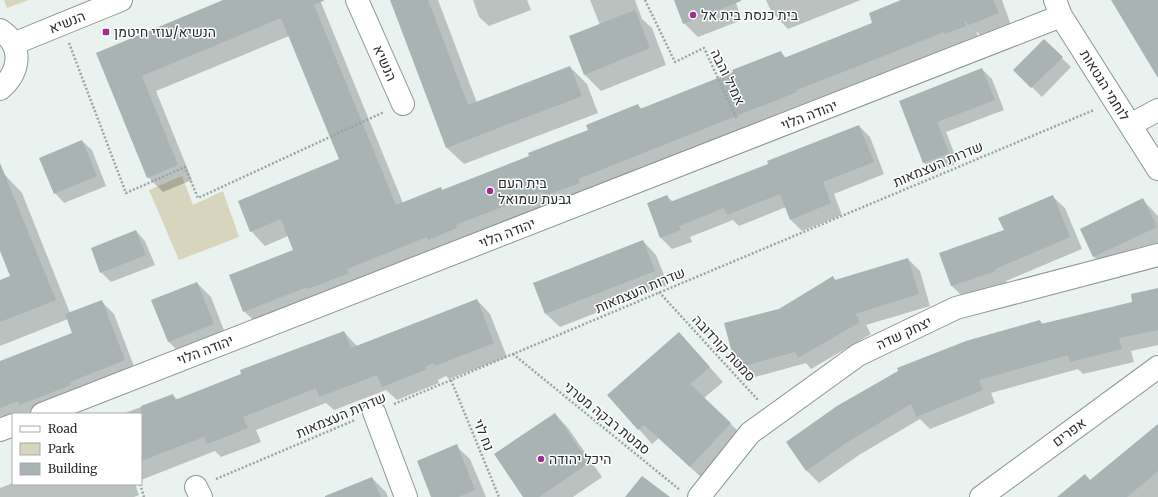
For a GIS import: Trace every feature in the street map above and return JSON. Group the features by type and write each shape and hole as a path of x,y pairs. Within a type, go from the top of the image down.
{"street":[{"name":"הנשיא","path":"7,37 62,24 121,0"},
{"name":"הנשיא","path":"357,0 403,104"},
{"name":"יהודה הלוי","path":"45,413 746,139 1058,8"},
{"name":"לוחמי הגטאות","path":"1058,8 1158,169"},
{"path":"0,89 9,81 16,68 17,56 7,37"},
{"path":"1130,125 1158,110"},
{"name":"יצחק שדה","path":"690,495 750,433 858,355 956,308 1158,255"},
{"name":"אפרים","path":"980,497 1158,367"},
{"path":"374,412 406,497"},
{"path":"0,430 12,425"}],"path":[{"name":"אמיל והבה","path":"644,0 675,62 704,48 746,139"},
{"path":"62,24 126,193 185,167 198,198 403,104"},
{"name":"שדרות העצמאות","path":"198,492 374,412 1115,101"},
{"name":"סמטת קורדובה","path":"659,292 773,417"},
{"name":"סמטת רבקה מטרני","path":"513,354 690,495"},
{"name":"נח לוי","path":"451,380 499,497"},
{"path":"140,485 144,497"}],"green space":[{"path":"4,0 29,0 7,8"},
{"path":"182,176 193,205 223,191 239,237 179,260 149,190"}],"building":[{"path":"223,0 325,0 314,5 396,205 441,187 442,190 529,156 528,153 588,130 586,125 638,104 640,109 781,51 784,58 872,23 869,13 901,0 993,0 999,13 969,25 964,20 966,26 945,34 944,32 796,90 797,92 578,179 580,183 544,196 542,191 456,225 457,228 428,240 427,237 347,269 349,273 308,289 307,287 243,312 229,275 293,250 281,219 250,232 238,201 339,159 281,18 142,76 178,165 147,178 96,53"},
{"path":"390,0 428,0 468,105 570,66 582,96 446,148"},
{"name":"בית כנסת בית אל","path":"674,0 741,0 741,1 683,24"},
{"path":"1111,0 1158,0 1158,78"},
{"path":"635,10 650,48 584,75 569,36"},
{"path":"1044,39 1063,57 1031,88 1013,70"},
{"path":"982,68 995,100 937,122 949,153 923,163 899,101"},
{"path":"859,125 874,162 823,182 831,203 790,220 780,194 727,215 724,208 679,226 681,230 660,238 647,203 667,195 670,202 768,164 767,161"},
{"path":"82,140 97,176 54,194 39,158"},
{"path":"0,163 56,300 0,322 0,280 10,276 0,251"},
{"path":"1053,195 1070,237 995,269 996,271 951,286 939,253 1004,230 998,218"},
{"path":"1143,198 1157,227 1093,257 1080,229"},
{"path":"136,230 146,255 100,273 91,248"},
{"path":"643,240 655,271 545,314 533,283"},
{"path":"908,258 919,294 855,314 860,322 798,358 795,352 736,368 724,323 779,309 833,276 835,280"},
{"path":"197,282 214,324 168,342 151,300"},
{"path":"1158,288 1158,330 1119,338 1122,349 1070,362 1068,355 979,380 983,390 916,417 911,404 846,443 806,471 786,442 837,406 898,371 897,368 966,341 1040,320 1041,324 1132,302 1131,294"},
{"path":"477,299 494,343 435,366 433,363 425,367 427,369 382,387 377,375 319,397 316,388 243,417 248,428 207,444 204,437 142,461 141,406 173,394 175,400 241,374 240,370 344,331 351,348"},
{"path":"102,300 125,360 70,382 71,385 19,405 18,401 0,408 0,361 72,333 65,314"},
{"path":"679,332 710,367 690,384 731,423 690,467 644,425 638,430 607,395"},
{"name":"היכל יהודה","path":"555,413 589,463 539,497 523,497 494,454"},
{"path":"1158,424 1158,471 1127,497 1057,497 1085,474 1090,480"},
{"path":"457,444 475,490 458,497 431,497 417,461"},
{"path":"642,476 670,497 625,497"},
{"path":"372,477 381,497 325,497 325,496"}],"place":[{"name":"בית כנסת בית אל","path":"693,15"},
{"name":"הנשיא/עוזי חיטמן","path":"106,32"},
{"name":"בית העם גבעת שמואל","path":"490,191"},
{"name":"היכל יהודה","path":"541,459"}]}
